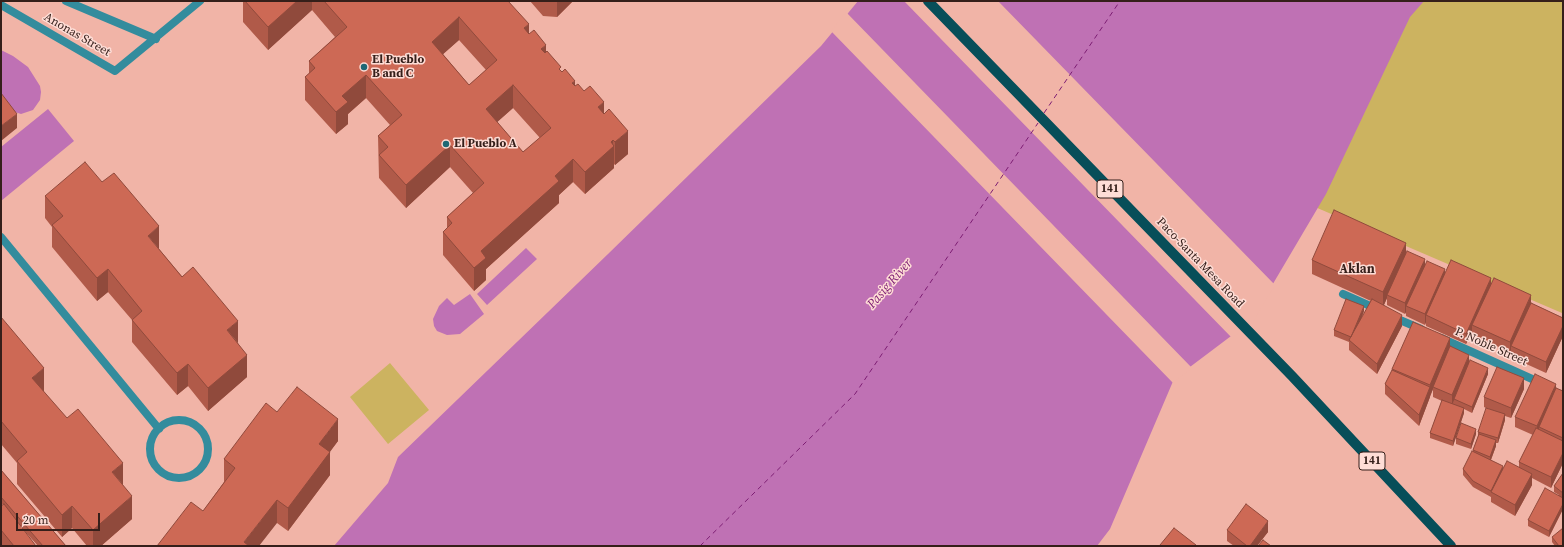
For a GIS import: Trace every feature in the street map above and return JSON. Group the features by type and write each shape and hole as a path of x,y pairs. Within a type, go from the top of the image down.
{"main road":[{"name":"Paco-Santa Mesa Road","path":"928,1 1292,376 1451,546"}],"street":[{"name":"Anonas Street","path":"1,5 115,71 156,38 66,1"},
{"path":"156,38 200,1"},
{"path":"1,237 159,429"},
{"name":"P. Noble Street","path":"1343,294 1549,386"},
{"path":"171,421 190,422 199,428 208,444 206,458 199,470 183,478 164,475 157,468 152,460 150,451 151,441 159,429 171,421"}],"shaded area":[{"path":"1419,1 1563,1 1562,313 1315,207 1407,13"},
{"path":"390,363 429,410 388,444 350,397"}],"water":[{"name":"Pasig River","path":"858,1 1424,1 1410,17 1326,194 1251,321 1174,379 1110,529 1097,546 334,546 388,483 398,457 821,46"},
{"path":"1,50 13,56 28,67 40,86 40,100 33,110 21,114 15,112 1,95"},
{"path":"48,109 74,141 1,201 1,147"},
{"path":"526,248 537,259 487,305 477,294"},
{"path":"470,294 484,314 460,334 447,335 437,331 434,326 433,319 439,306 447,298 454,305"}],"pier":[{"path":"904,1 998,1 1275,285 1253,322 1232,338"},
{"path":"846,12 1192,368 1176,380 1174,384 831,31"}],"building":[{"path":"245,1 297,1 268,27"},
{"path":"324,1 508,1 529,24 524,28 529,34 534,30 546,45 541,49 545,53 547,51 561,67 559,69 562,72 565,69 575,81 572,83 575,86 578,84 584,91 590,86 604,102 598,107 604,114 609,109 628,131 615,142 613,140 611,142 614,146 585,172 573,159 555,176 559,181 481,251 486,258 474,268 443,232 452,223 447,217 484,183 450,145 406,185 379,155 388,147 378,136 402,115 366,75 342,96 348,102 336,112 305,77 315,68 309,61 347,27","holes":["459,17 497,60 469,85 432,42","513,85 551,128 523,152 486,109"]},
{"path":"1,93 17,114 1,126"},
{"path":"85,162 102,182 114,173 159,226 148,236 182,277 193,267 238,321 227,330 247,355 208,388 188,364 177,373 132,320 142,311 108,269 97,278 52,225 63,216 45,196"},
{"path":"1334,210 1406,243 1383,292 1312,260"},
{"path":"1407,251 1425,259 1405,303 1387,295"},
{"path":"1451,260 1491,278 1466,334 1426,315"},
{"path":"1427,261 1445,269 1425,314 1406,306"},
{"path":"1494,278 1531,295 1510,342 1472,325"},
{"path":"1346,299 1364,306 1351,337 1334,330"},
{"path":"1372,299 1402,315 1377,364 1349,340"},
{"path":"1531,303 1563,318 1563,326 1546,362 1511,346"},
{"path":"1,317 44,368 32,378 67,418 78,409 123,463 112,472 132,496 93,530 72,506 62,515 17,461 27,452 1,421"},
{"path":"1413,322 1450,338 1430,385 1392,369"},
{"path":"1450,346 1469,355 1452,395 1433,387"},
{"path":"1470,360 1488,368 1472,407 1454,399"},
{"path":"1497,367 1524,378 1511,408 1484,397"},
{"path":"1392,370 1430,387 1419,415 1385,384"},
{"path":"1535,374 1556,384 1537,426 1515,417"},
{"path":"297,387 338,419 319,444 330,452 288,508 277,500 244,542 249,546 157,546 191,502 203,511 235,468 224,459 266,403 277,412"},
{"path":"1556,388 1563,391 1563,438 1539,427"},
{"path":"1442,400 1464,408 1453,441 1430,433"},
{"path":"1486,408 1505,414 1498,438 1478,432"},
{"path":"1461,423 1476,429 1471,444 1456,438"},
{"path":"1536,428 1563,441 1563,453 1551,477 1519,462"},
{"path":"1479,434 1496,440 1490,457 1473,450"},
{"path":"1472,451 1503,466 1491,491 1473,481 1463,469"},
{"path":"1507,461 1532,474 1515,505 1491,492"},
{"path":"1,470 66,546 43,546 1,497"},
{"path":"1563,473 1563,493 1554,486"},
{"path":"1545,488 1563,498 1563,504 1549,531 1528,520"},
{"path":"4,504 36,546 14,546 1,530 1,506"},
{"path":"1246,504 1268,521 1250,546 1247,546 1227,530"},
{"path":"1174,528 1196,545 1161,546 1160,545"},
{"path":"1563,528 1563,546 1559,546 1552,537"},
{"path":"1263,540 1271,546 1258,546"}],"ferry route":[{"path":"1044,113 1120,1"},
{"path":"700,546 855,394 1038,123"}],"place":[{"name":"El Pueblo B and C","path":"364,67"},
{"name":"El Pueblo A","path":"446,144"}],"district":[{"name":"Aklan","path":"1357,270"}]}
